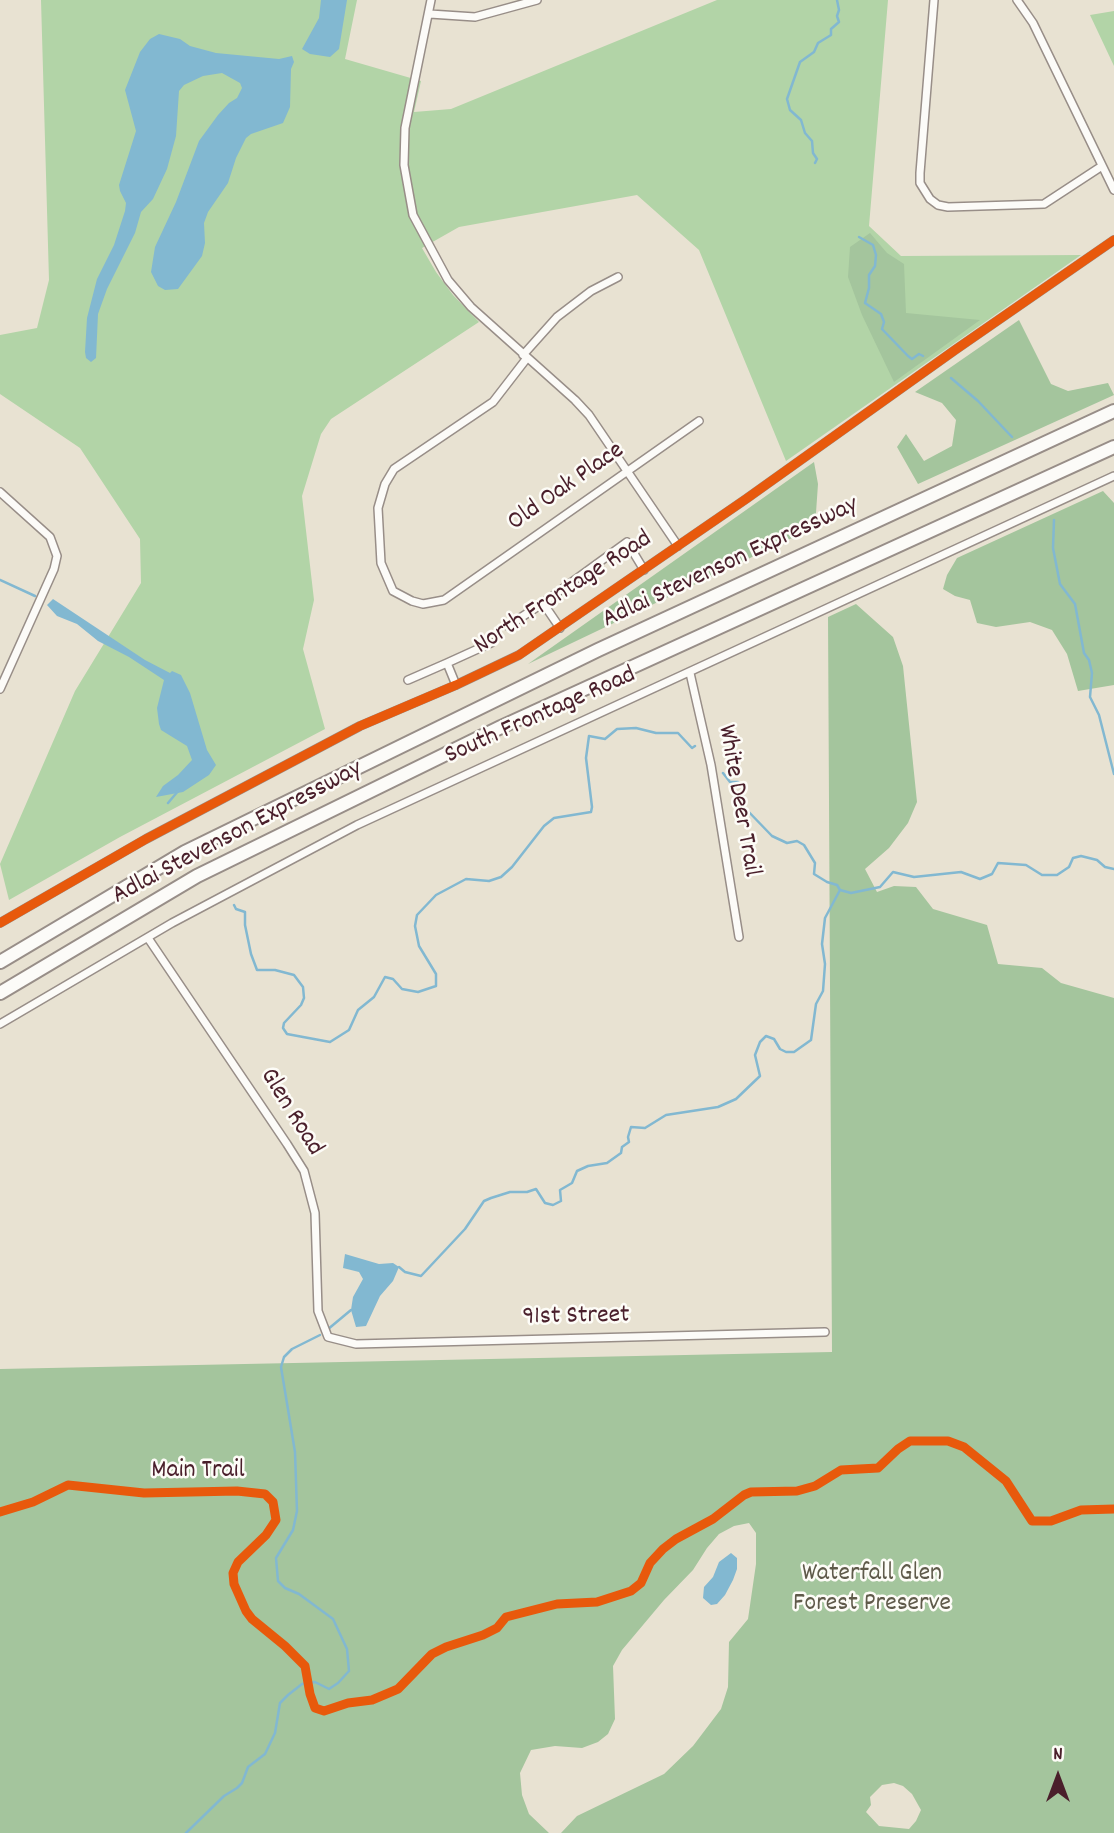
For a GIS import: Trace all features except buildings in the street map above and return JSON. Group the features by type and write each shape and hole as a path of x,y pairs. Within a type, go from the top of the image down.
{"highway":[{"name":"Adlai Stevenson Expressway","path":"0,962 185,852 598,650 1114,411"},
{"name":"Adlai Stevenson Expressway","path":"0,993 209,870 501,727 1114,447"}],"street":[{"path":"431,0 405,128 404,165 413,215 448,279 471,307 575,400 678,546"},
{"path":"430,14 475,16 537,0"},
{"path":"934,0 920,173 924,192 930,199 938,205 948,207 1044,204 1102,166"},
{"path":"1017,0 1033,23 1114,190"},
{"name":"North Frontage Road","path":"0,923 146,839 360,726 519,655 1114,240"},
{"name":"Old Oak Place","path":"618,277 573,304 542,333 493,402 394,469 380,498 381,563 393,591 412,601 429,604 444,600 699,421"},
{"name":"South Frontage Road","path":"0,1024 148,937 357,825 1114,476"},
{"path":"0,492 50,537 57,556 50,579 0,689"},
{"path":"508,626 627,542 644,570"},
{"path":"543,603 560,628"},
{"path":"408,680 491,643"},
{"path":"447,663 456,685"},
{"name":"White Deer Trail","path":"690,673 712,765 739,937"},
{"name":"Glen Road","path":"148,937 303,1171 314,1203 318,1311 328,1337"},
{"name":"91st Street","path":"328,1337 356,1344 825,1332"}],"green space":[{"path":"41,0 357,0 345,59 421,81 414,112 451,109 717,0 888,0 869,226 901,256 1081,255 786,461 699,250 637,195 459,227 422,248 453,295 479,322 331,419 321,434 302,496 314,600 303,649 325,729 120,837 9,900 0,864 75,691 141,583 140,539 80,448 0,394 0,335 37,328 49,280"},
{"path":"1114,11 1114,66 1090,15"},
{"path":"870,233 887,253 904,264 906,313 980,320 894,382 862,315 848,277 850,247"},
{"path":"1019,320 1051,384 1068,391 1108,383 1114,395 918,484 897,447 906,434 924,461 952,446 956,420 942,403 915,392"},
{"path":"814,462 818,484 815,527 528,664"},
{"path":"1103,491 1114,503 1114,685 1078,691 1067,654 1052,630 1030,622 996,627 977,623 970,600 943,589 947,575 957,558"},
{"name":"Waterfall Glen Forest Preserve","path":"856,604 893,637 903,666 917,802 908,823 889,848 865,869 877,892 894,886 916,887 933,909 987,925 998,964 1042,968 1061,983 1114,998 1114,1833 561,1833 577,1816 664,1774 693,1746 721,1709 728,1687 729,1642 748,1619 756,1564 756,1533 749,1523 734,1526 719,1534 693,1570 622,1650 613,1666 615,1719 608,1734 598,1742 582,1748 555,1746 531,1750 520,1773 522,1795 529,1814 549,1833 0,1833 0,1369 832,1352 828,617","holes":["894,1783 903,1786 912,1794 921,1810 916,1821 909,1829 879,1826 866,1812 871,1805 870,1797 882,1785"]}],"water":[{"path":"321,0 347,0 339,49 330,57 310,54 302,49 319,18"},
{"path":"159,34 216,53 279,59 292,56 294,62 291,69 290,107 283,123 246,138 228,183 208,212 204,223 205,243 202,256 178,289 165,290 158,286 151,272 155,247 176,202 199,141 218,115 237,98 242,88 240,83 222,73 203,76 184,85 179,91 176,136 167,169 153,199 141,212 135,233 107,289 98,314 96,358 91,362 86,358 85,352 87,318 97,279 114,245 125,211 126,203 119,185 136,131 125,90 140,52 150,39"},
{"path":"53,599 145,660 170,673 172,671 181,675 190,693 207,750 216,765 209,775 183,792 156,797 163,786 192,760 187,746 161,730 157,708 164,680 98,641 77,624 57,616 47,605"},
{"path":"345,1254 379,1264 393,1263 399,1267 393,1281 380,1296 366,1326 356,1327 351,1310 353,1297 363,1279 359,1272 343,1268"},
{"path":"731,1553 737,1558 733,1580 725,1595 717,1604 711,1605 703,1598 704,1587 713,1577 719,1562"}],"waterway":[{"path":"815,163 817,159 813,153 812,141 805,133 801,120 790,110 787,99 800,62 814,52 818,43 831,35 831,29 839,22 837,0"},
{"path":"859,237 873,245 876,255 875,266 869,275 865,303 881,314 884,322 882,329 908,356 912,359 919,354 923,356"},
{"path":"951,378 978,401 1012,437"},
{"path":"1054,520 1053,548 1060,584 1075,604 1084,653 1092,673 1090,697 1099,715 1114,774"},
{"path":"0,580 35,596"},
{"path":"234,905 236,909 245,912 245,925 257,970 275,970 294,975 303,987 304,998 301,1005 284,1023 283,1028 287,1034 330,1042 349,1030 358,1010 374,997 385,977 393,979 402,989 418,992 436,986 436,974 419,946 415,926 417,915 436,895 466,879 489,881 501,877 554,818 591,812 586,758 589,736 605,739 617,729 636,728 656,733 678,733 692,748 695,746"},
{"path":"723,773 730,782 738,782 742,786 745,808 772,836 787,843 797,841 804,845 815,863 814,874 837,885 840,890 851,893 880,887 893,872 914,877 961,872 980,879 992,874 998,863 1026,865 1042,875 1057,875 1069,867 1073,858 1081,856 1097,860 1105,867 1114,869"},
{"path":"168,803 179,790"},
{"path":"399,1267 405,1272 421,1276 465,1229 484,1201 491,1198 510,1192 536,1189 545,1203 553,1205 561,1201 560,1190 572,1183 577,1171 607,1163 621,1153 622,1147 629,1142 631,1127 645,1128 666,1115 718,1107 736,1099 760,1076 755,1055 760,1042 766,1036 774,1039 780,1049 786,1052 794,1052 811,1040 816,1004 823,991 825,964 822,944 825,918 840,890"},
{"path":"327,1330 351,1310"},
{"path":"186,1833 224,1796 237,1788 242,1783 248,1767 265,1754 275,1733 280,1703 288,1695 302,1684 315,1682 329,1689 349,1671 347,1649 333,1619 278,1581 276,1558 293,1530 297,1511 295,1452 281,1367 284,1357 292,1349 320,1335"}],"cycle path":[{"path":"0,923 146,839 360,726 519,655 1114,240"},
{"name":"Main Trail","path":"0,1512 33,1502 68,1485 144,1493 237,1491 265,1494 273,1502 276,1520 266,1535 238,1562 233,1573 234,1584 252,1619 305,1666 315,1708 324,1711 348,1703 372,1700 398,1689 432,1654 483,1635 497,1628 506,1617 557,1604 597,1602 631,1591 641,1583 650,1563 663,1549 713,1519 744,1495 751,1492 797,1491 815,1486 841,1470 878,1468 910,1441 948,1441 964,1447 1006,1481 1032,1521 1051,1521 1081,1510 1114,1509"}]}
